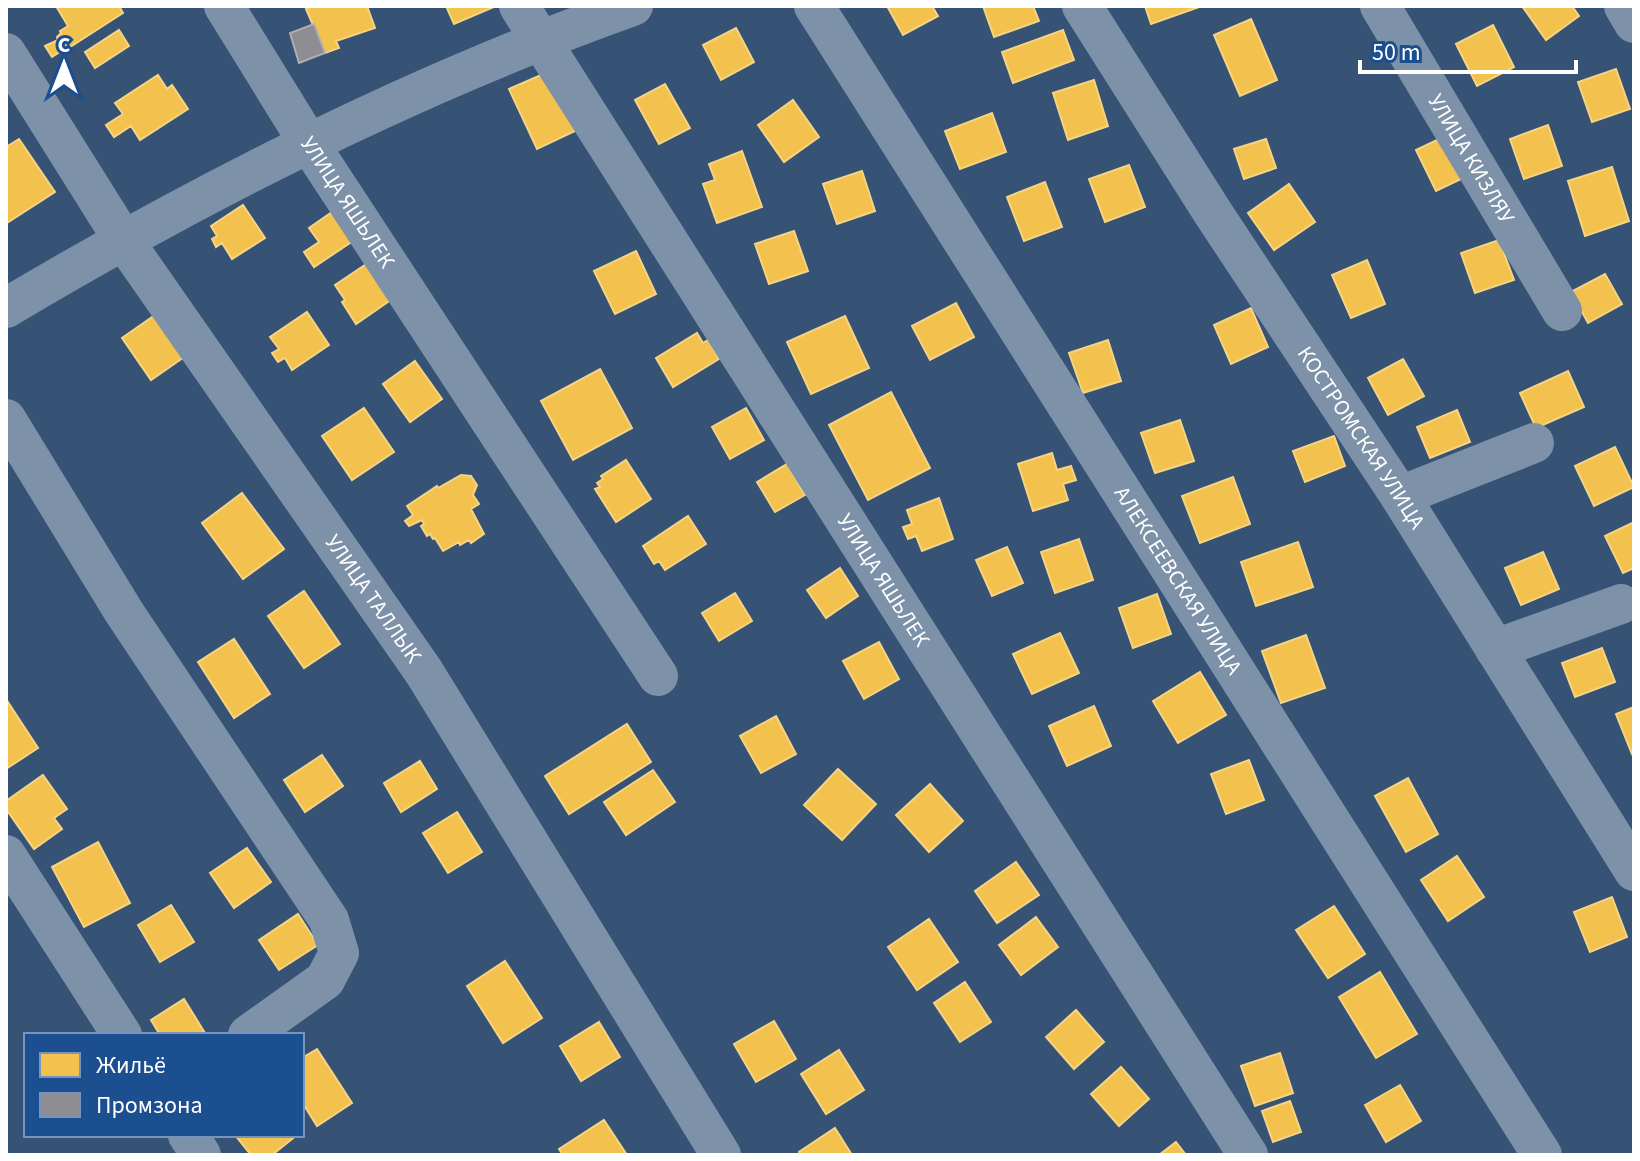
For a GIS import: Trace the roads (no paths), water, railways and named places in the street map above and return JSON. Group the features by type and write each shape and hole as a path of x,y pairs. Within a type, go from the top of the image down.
{"street":[{"name":"УЛИЦА ЯШЬЛЕК","path":"224,6 308,142 658,676"},
{"name":"УЛИЦА ЯШЬЛЕК","path":"519,6 1248,1155"},
{"path":"6,308 122,238 308,142 539,40 633,6"},
{"name":"АЛЕКСЕЕВСКАЯ УЛИЦА","path":"814,6 1542,1155"},
{"name":"КОСТРОМСКАЯ УЛИЦА","path":"1082,6 1213,213 1400,496 1634,871"},
{"name":"УЛИЦА КИЗЛЯУ","path":"1380,6 1562,311"},
{"path":"1624,6 1634,23"},
{"name":"УЛИЦА ТАЛЛЫК","path":"6,53 122,238 424,672 721,1155"},
{"path":"6,419 124,612 329,920 339,953 325,980 251,1033"},
{"path":"1400,496 1534,443"},
{"path":"1495,649 1621,604"},
{"path":"6,855 121,1033"},
{"path":"189,1137 201,1155"}]}
